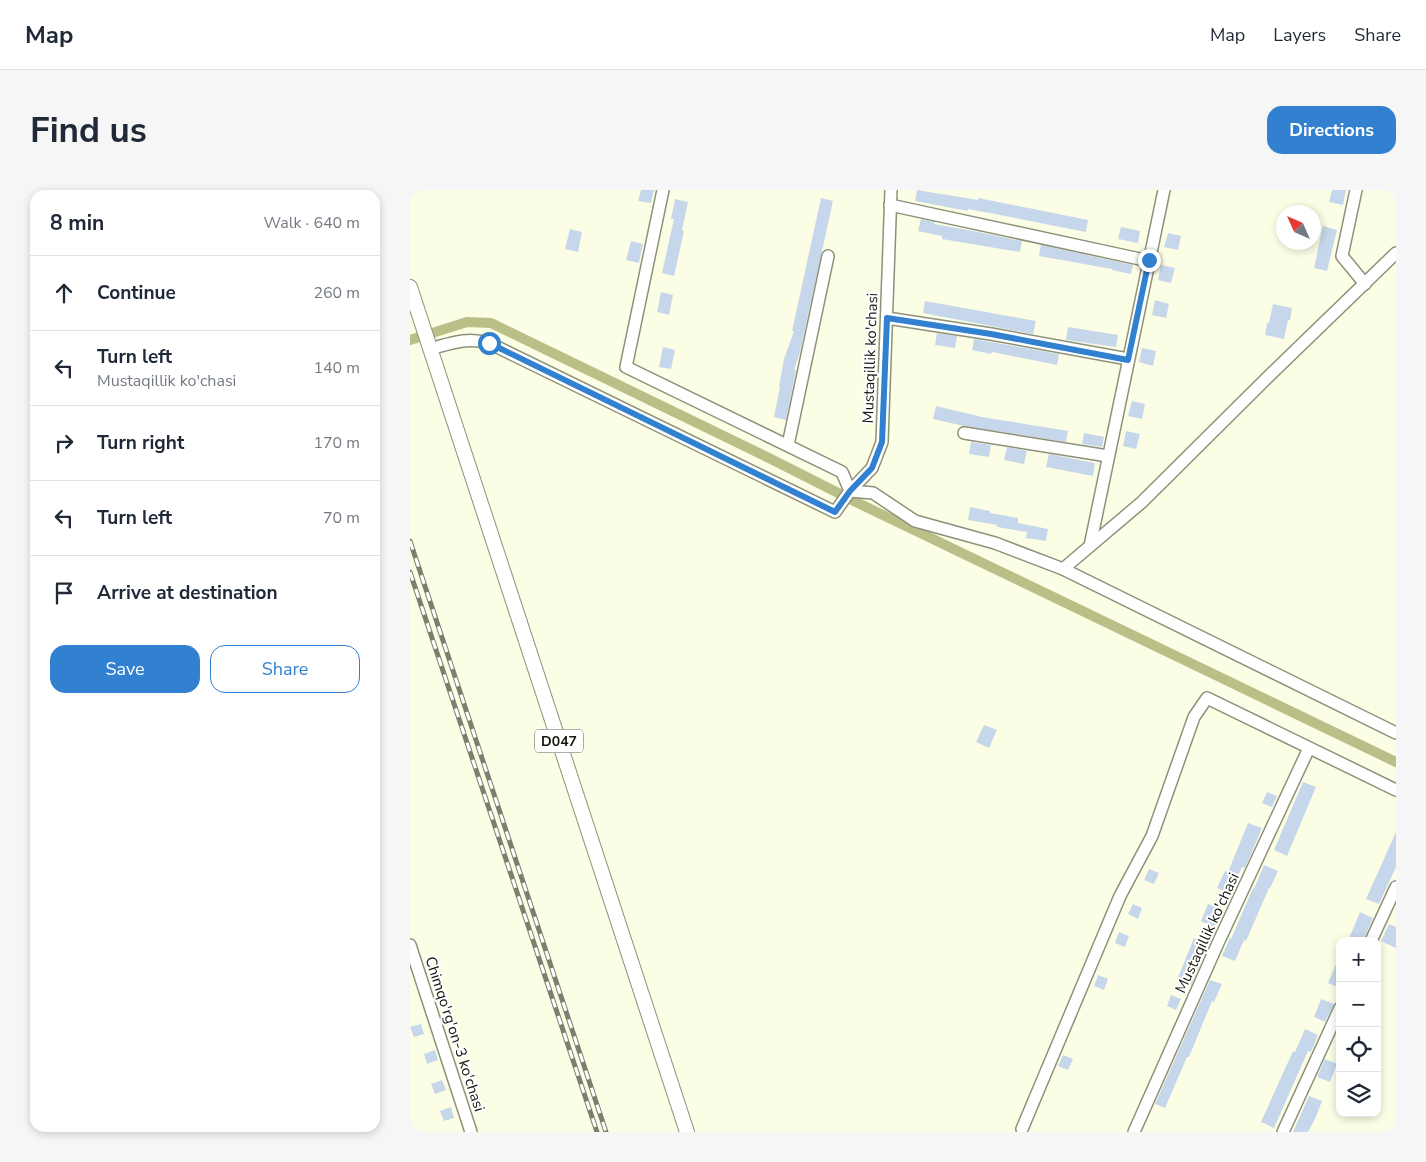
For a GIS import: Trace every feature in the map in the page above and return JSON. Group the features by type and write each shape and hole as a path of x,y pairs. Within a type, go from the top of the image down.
{"main road":[{"name":"D047","path":"410,288 687,1132"}],"street":[{"path":"663,190 626,368 842,472 850,491 873,493 916,521 995,543 1064,569 1396,732"},
{"name":"Mustaqillik ko'chasi","path":"430,349 460,341 475,340 489,343 835,512 850,491 872,468 882,442 891,190"},
{"path":"1090,546 1164,190"},
{"path":"1356,190 1342,256 1365,284"},
{"path":"890,205 1149,260"},
{"path":"1064,569 1142,502 1396,253"},
{"path":"788,445 828,256"},
{"path":"887,318 991,334 1128,360"},
{"path":"964,433 1108,456"},
{"path":"1022,1128 1120,896 1152,836 1194,717 1207,698 1396,790"},
{"name":"Mustaqillik ko'chasi","path":"1134,1132 1218,943 1310,748"},
{"path":"1373,937 1396,887"},
{"name":"Chimqo'rg'on-3 ko'chasi","path":"410,945 471,1132"},
{"path":"1283,1132 1336,1017"}],"building":[{"path":"641,190 654,190 651,203 638,201"},
{"path":"917,190 978,200 978,198 1088,220 1086,232 968,209 968,211 915,201"},
{"path":"1332,190 1346,190 1343,205 1329,202"},
{"path":"821,198 833,201 800,352 794,370 796,370 786,420 774,417 784,359 794,331 792,331"},
{"path":"675,199 688,202 674,276 662,273 674,219 671,219"},
{"path":"921,219 935,222 934,224 1022,241 1020,252 942,239 942,236 918,231"},
{"path":"1323,226 1337,230 1327,271 1314,268 1318,250 1321,250"},
{"path":"1121,227 1140,231 1138,243 1118,239"},
{"path":"570,229 582,232 578,252 565,249"},
{"path":"1168,233 1181,236 1178,250 1164,247"},
{"path":"631,241 643,244 639,263 626,260"},
{"path":"1041,245 1133,265 1131,274 1039,256"},
{"path":"1161,265 1175,268 1171,283 1158,280"},
{"path":"661,292 673,295 669,315 657,312"},
{"path":"1155,300 1169,304 1166,318 1152,315"},
{"path":"925,301 1036,321 1033,334 923,313"},
{"path":"1273,304 1292,308 1284,339 1265,335"},
{"path":"1068,327 1118,335 1116,347 1066,340"},
{"path":"937,333 957,336 955,348 935,345"},
{"path":"974,339 1059,354 1057,365 992,352 991,354 972,350"},
{"path":"663,347 675,350 671,369 659,367"},
{"path":"1142,348 1156,351 1153,366 1139,362"},
{"path":"1132,401 1145,404 1142,419 1128,416"},
{"path":"936,406 982,417 1068,431 1066,442 964,426 933,419"},
{"path":"1126,431 1140,434 1136,449 1123,446"},
{"path":"1084,433 1104,437 1102,447 1082,444"},
{"path":"971,442 991,445 989,457 969,454"},
{"path":"1007,447 1027,451 1024,464 1004,460"},
{"path":"1049,454 1095,463 1093,476 1046,467"},
{"path":"970,507 1018,518 1018,523 1048,529 1046,541 1026,538 1027,532 968,520"},
{"path":"984,725 997,730 989,748 976,742"},
{"path":"1303,782 1316,787 1287,856 1274,850"},
{"path":"1267,792 1277,796 1272,807 1262,803"},
{"path":"1248,823 1262,828 1245,868 1242,867 1230,894 1217,888 1225,871 1228,872"},
{"path":"1396,832 1396,867 1379,904 1366,899"},
{"path":"1264,865 1278,871 1235,961 1222,956"},
{"path":"1149,869 1159,873 1154,884 1144,880"},
{"path":"1133,904 1142,908 1138,919 1128,914"},
{"path":"1208,904 1221,909 1214,927 1201,921"},
{"path":"1360,912 1373,918 1365,937 1350,937"},
{"path":"1389,924 1396,927 1396,948 1381,941"},
{"path":"1119,932 1129,936 1125,947 1115,943"},
{"path":"1194,938 1208,944 1191,986 1177,980"},
{"path":"1336,964 1336,986 1328,983"},
{"path":"1098,975 1108,979 1104,990 1094,986"},
{"path":"1210,980 1222,984 1214,1002 1212,1001 1165,1108 1155,1104"},
{"path":"1171,995 1181,999 1176,1010 1167,1006"},
{"path":"1321,999 1334,1004 1325,1022 1314,1017"},
{"path":"421,1024 424,1034 414,1037 410,1027"},
{"path":"1305,1029 1318,1035 1311,1052 1308,1051 1274,1128 1261,1122"},
{"path":"435,1050 438,1060 427,1064 424,1054"},
{"path":"1063,1055 1073,1059 1068,1070 1058,1066"},
{"path":"1325,1059 1336,1064 1330,1082 1317,1077"},
{"path":"442,1080 446,1090 435,1094 431,1084"},
{"path":"1309,1096 1322,1101 1315,1119 1308,1132 1293,1132"},
{"path":"451,1107 454,1118 444,1121 440,1111"}],"waterway":[{"path":"410,340 467,322 491,323 858,503 1396,762"}],"railway":[{"path":"410,541 606,1132"},
{"path":"410,572 597,1132"}],"route":[{"path":"489,343 835,512 850,491 872,468 882,442 887,318 991,334 1128,360 1149,260"}]}
